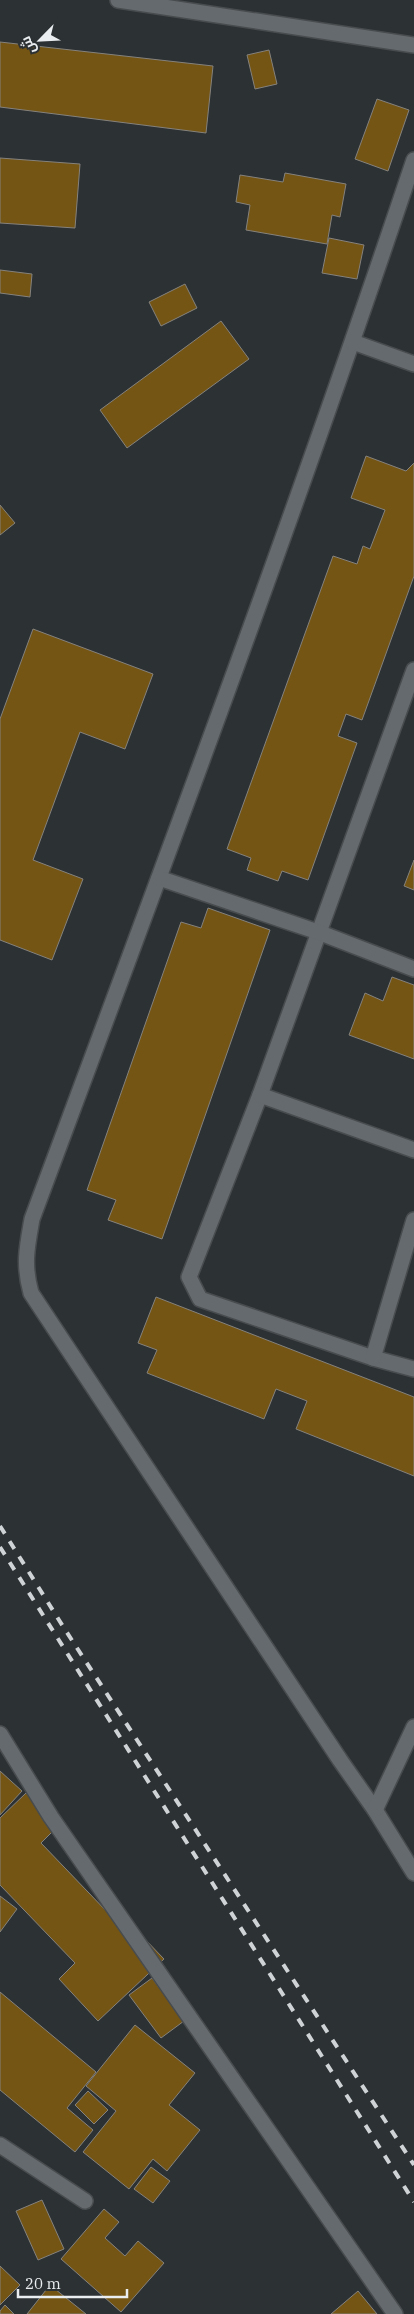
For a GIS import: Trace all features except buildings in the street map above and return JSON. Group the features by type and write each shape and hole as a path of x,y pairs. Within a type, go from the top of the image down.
{"street":[{"path":"118,0 414,45"},
{"path":"414,160 353,342 159,878 32,1219 26,1249 25,1273 30,1292 335,1752 376,1810 414,1873"},
{"path":"353,342 414,364"},
{"path":"414,670 260,1095 189,1277 193,1289 200,1300 373,1358 414,1369"},
{"path":"159,878 318,932 414,969"},
{"path":"260,1095 414,1150"},
{"path":"373,1358 414,1220"},
{"path":"376,1810 414,1727"},
{"path":"0,1734 57,1825 395,2314"},
{"path":"0,2145 85,2201"}],"railway":[{"path":"0,1526 64,1628 414,2165"},
{"path":"0,1547 414,2202"}]}
